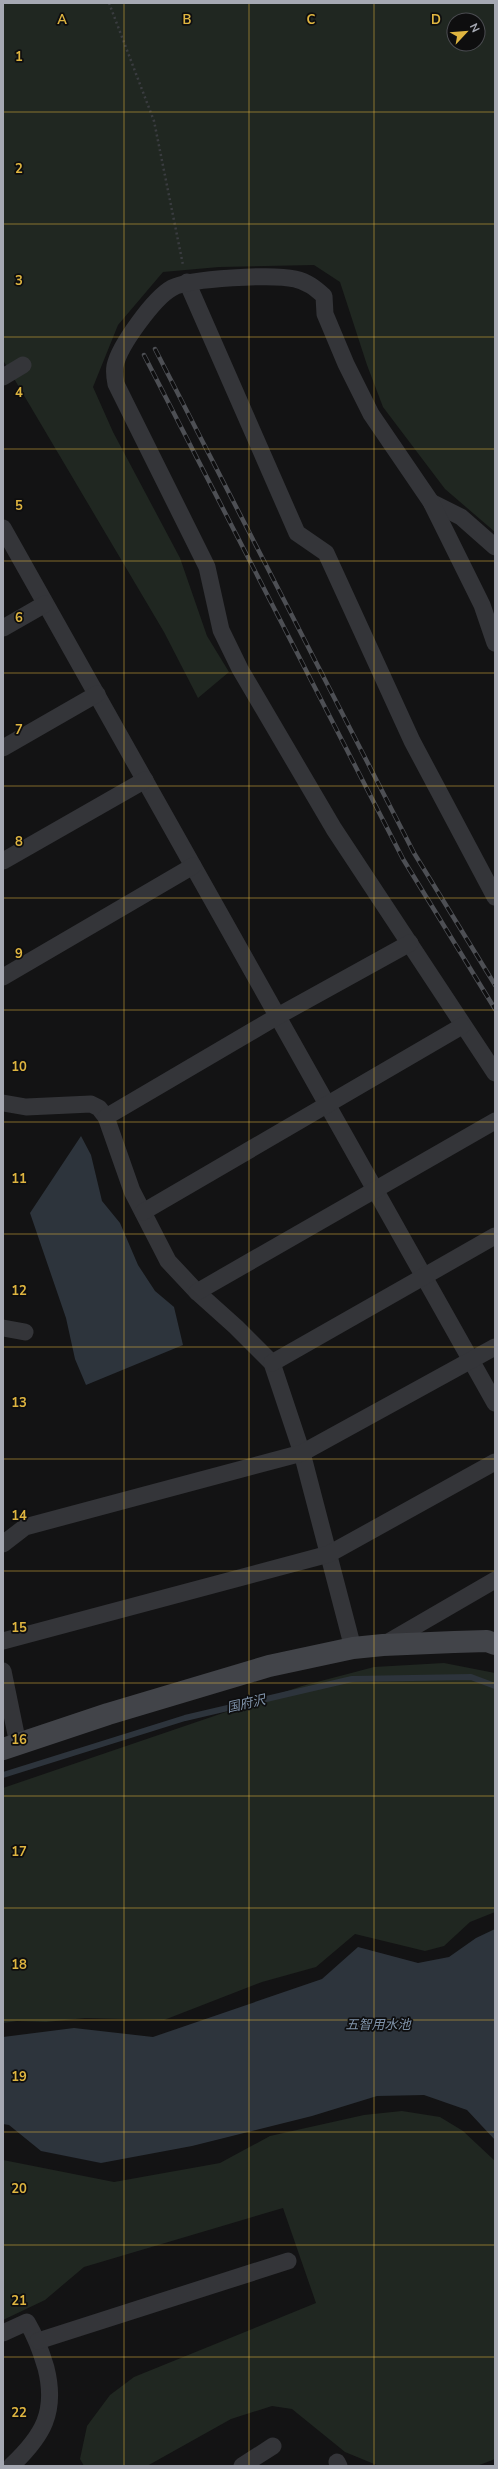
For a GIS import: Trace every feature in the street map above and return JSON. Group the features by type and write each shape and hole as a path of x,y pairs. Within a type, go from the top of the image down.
{"street":[{"path":"495,643 482,605 431,502 371,414 334,338 325,314 324,296 312,285 295,279 270,276 187,282 171,288 158,301 138,326 121,351 114,367 116,384 206,567 221,630 240,669 334,829 410,943 462,1026 495,1073"},
{"path":"187,282 297,533 326,553 412,740 495,897"},
{"path":"3,377 23,365"},
{"path":"431,502 461,517 495,547"},
{"path":"3,528 495,1403"},
{"path":"3,628 45,604"},
{"path":"3,748 96,694"},
{"path":"3,861 145,780"},
{"path":"3,977 193,866"},
{"path":"106,1117 278,1016 410,943"},
{"path":"143,1212 326,1103 462,1026"},
{"path":"3,1103 26,1106 91,1104 99,1108 106,1117 132,1191 168,1261 196,1292 236,1327 272,1363 302,1453 330,1554 353,1648"},
{"path":"196,1292 495,1121"},
{"path":"272,1363 495,1236"},
{"path":"3,1328 25,1332"},
{"path":"3,1544 25,1527 302,1453 495,1347"},
{"path":"3,1641 330,1554 495,1462"},
{"path":"383,1644 495,1580"},
{"path":"3,1671 10,1747 108,1714 211,1682 269,1666 353,1648 383,1644 487,1641 495,1644"},
{"path":"38,2341 288,2261"},
{"path":"3,2333 27,2322 38,2341 51,2399 48,2416 41,2433 11,2466"},
{"path":"242,2466 273,2446"}],"path":[{"path":"109,3 154,121 187,282"}],"shaded area":[{"path":"3,3 495,3 495,532 445,489 383,407 367,365 340,282 314,265 219,267 163,272 118,325 93,387 113,432 180,558 207,636 229,672 198,698 164,632 3,360"},
{"path":"444,1663 495,1673 495,1912 470,1922 444,1946 425,1951 355,1934 316,1967 262,1982 164,2020 85,2018 46,2022 17,2021 3,2023 3,1788 302,1686 374,1667"},
{"path":"402,2111 440,2117 463,2131 495,2161 495,2459 477,2466 379,2466 345,2452 292,2409 272,2406 231,2419 147,2466 84,2466 80,2459 87,2426 110,2395 134,2377 316,2303 283,2208 84,2267 45,2300 3,2320 3,2160 114,2182 220,2163 270,2136 364,2115"}],"water":[{"path":"81,1136 91,1155 102,1201 120,1223 138,1265 155,1291 174,1307 183,1345 86,1385 75,1359 66,1318 30,1213"},
{"name":"五智用水池","path":"495,1929 495,2140 467,2110 424,2095 377,2096 312,2116 192,2146 101,2163 41,2151 9,2125 3,2124 3,2037 74,2028 153,2037 322,1979 358,1947 418,1963 449,1957 476,1938"}],"waterway":[{"name":"国府沢","path":"3,1775 185,1718 352,1679 471,1677 495,1686"}],"railway":[{"path":"155,349 414,853 495,985"},
{"path":"144,355 403,859 495,1009"}]}
